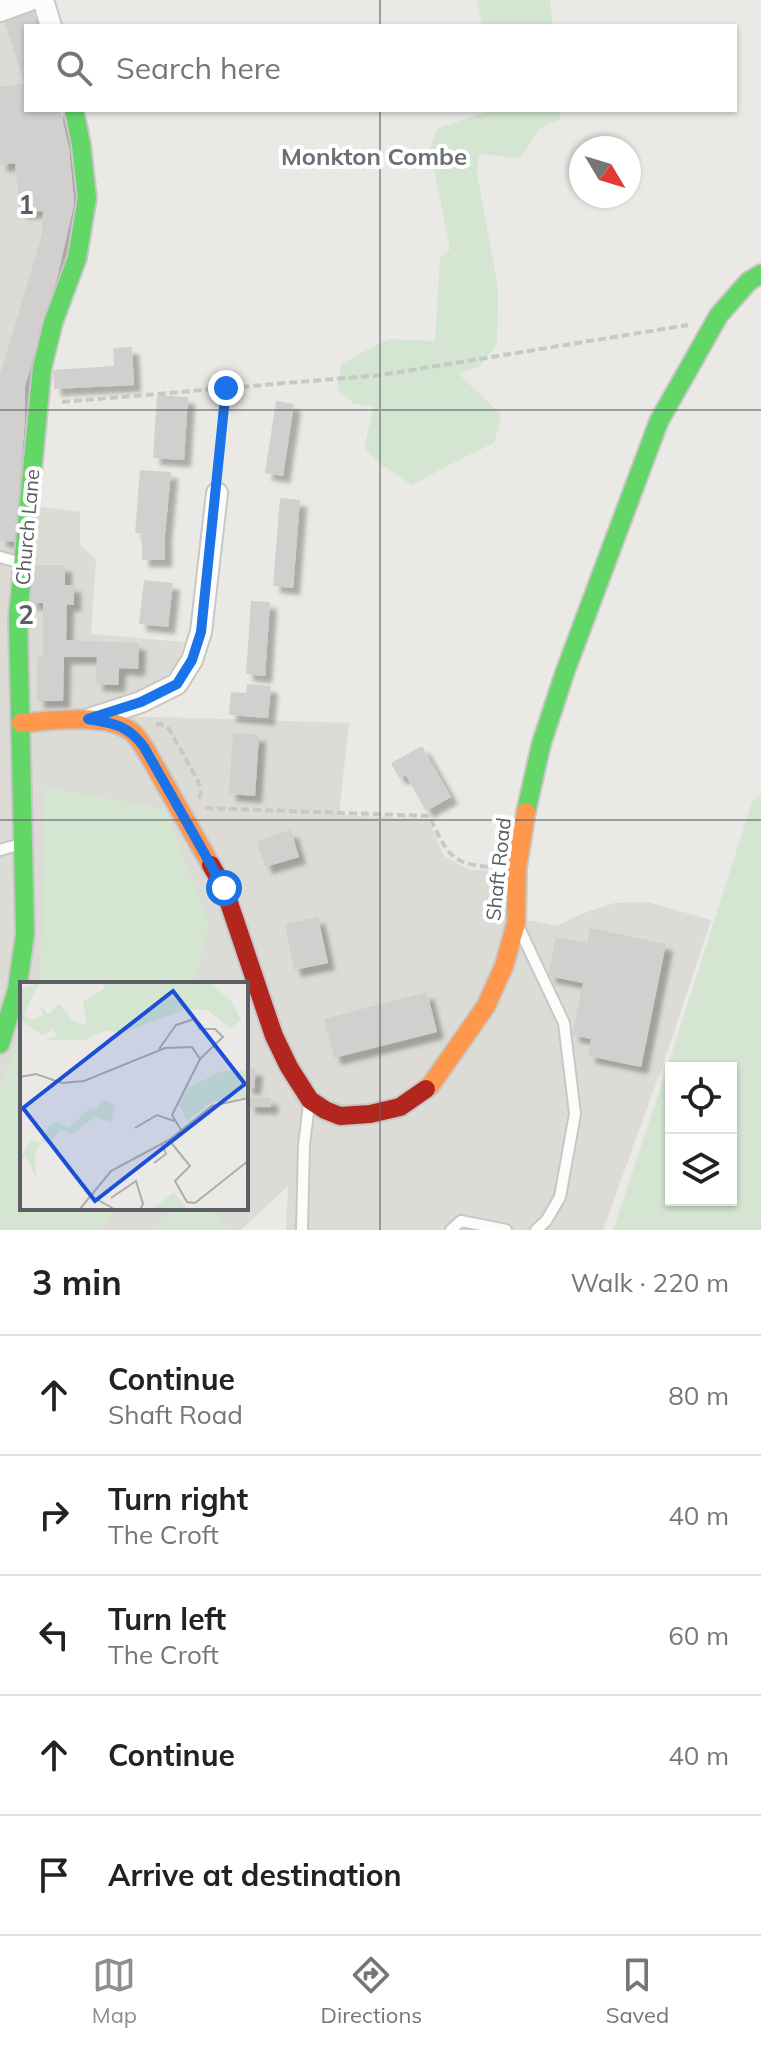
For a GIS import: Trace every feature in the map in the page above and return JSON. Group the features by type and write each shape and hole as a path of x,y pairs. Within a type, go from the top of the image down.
{"street":[{"path":"0,11 30,0"},
{"path":"43,0 50,24"},
{"name":"Church Lane","path":"0,1044 12,1015 22,972 25,934 21,723 14,617 24,563 42,368 53,323 77,258 87,198 74,112"},
{"name":"Shaft Road","path":"310,1100 340,1116 370,1114 400,1107 430,1086 486,1006 504,966 516,923 517,868 541,745 565,672 659,421 719,315 749,281 761,274"},
{"path":"21,723 88,719 141,702 177,684 192,660 201,632 217,493"},
{"path":"88,719 122,726 134,733 144,747 224,888 274,1036 310,1100"}],"lane":[{"path":"0,557 24,563"},
{"path":"0,850 24,844"},
{"path":"516,923 564,1023 575,1114 560,1197 546,1221 536,1230"},
{"path":"302,1230 304,1145 310,1100"},
{"path":"451,1230 461,1221 506,1230"}],"path":[{"path":"37,404 381,375 687,325 706,338"},
{"path":"217,493 226,388"},
{"path":"122,726 160,724 169,729 198,781 201,792 198,808 429,816 448,854 473,866 517,868"}],"shaded area":[{"path":"33,11 36,24 24,24 24,112 60,112 69,149 74,203 58,274 25,386 20,504 80,512 80,545 96,559 91,634 184,642 167,682 123,716 349,723 339,815 428,819 444,856 470,870 509,871 511,920 557,926 614,903 648,902 711,920 603,1230 286,1230 288,1186 241,1230 0,1230 0,23"}],"green space":[{"path":"477,0 550,0 553,24 482,24"},
{"path":"486,112 561,112 559,120 540,128 520,158 479,154 477,174 498,288 497,344 480,366 459,374 501,415 494,443 412,485 379,463 364,448 374,406 354,404 337,389 341,364 388,339 435,341 440,258 450,249 430,147 438,128"},
{"path":"44,787 165,809 209,923 195,982 39,982"},
{"path":"761,795 761,1230 613,1230 665,1074 665,1206 737,1206 737,1062 669,1062 752,802"},
{"path":"20,1034 20,1210 115,1210 99,1230 0,1230 0,1085"},
{"path":"172,1210 212,1210 230,1230 151,1230"}],"building":[{"path":"33,11 36,24 24,24 24,83 4,20"},
{"path":"24,83 24,112 60,112 69,149 74,203 58,274 25,386 15,542 0,540 0,375 42,234 43,211 20,212 15,163 0,165 0,87"},
{"path":"132,347 134,385 54,389 53,370 114,366 113,348"},
{"path":"157,395 188,397 184,460 153,458"},
{"path":"276,401 294,404 283,476 265,473"},
{"path":"140,470 171,472 165,560 142,560 142,533 135,533"},
{"path":"280,498 300,500 293,588 273,586"},
{"path":"34,565 65,565 65,585 74,585 74,605 67,604 66,640 139,643 138,669 119,668 118,685 96,684 97,657 64,657 63,701 37,701 37,657 43,657 43,603 30,603"},
{"path":"144,580 173,583 168,627 139,624"},
{"path":"251,601 270,602 265,676 246,674"},
{"path":"247,684 271,686 268,718 229,715 231,692 246,693"},
{"path":"233,733 259,735 255,796 229,794"},
{"path":"422,746 451,797 426,811 406,775 399,778 391,763"},
{"path":"291,830 299,857 265,867 257,841"},
{"path":"318,917 328,963 294,970 285,924"},
{"path":"590,928 666,944 641,1067 588,1056 591,1039 572,1035 583,983 548,976 556,937 587,943"},
{"path":"427,992 437,1032 334,1058 324,1019"},
{"path":"248,1068 256,1069 254,1088 248,1087"},
{"path":"248,1098 271,1098 271,1107 248,1107"}],"traffic: fast":[{"path":"0,1044 17,990 25,934 18,617 42,368 53,323 77,258 87,198 74,112"},
{"path":"526,812 541,745 565,672 659,421 719,315 749,281 761,274"}],"traffic: slow":[{"path":"21,723 94,720 121,726 132,732 144,747 211,865"},
{"path":"426,1089 486,1006 504,966 516,923 517,868 526,812"}],"traffic: jam":[{"path":"211,865 224,888 274,1036 310,1100 340,1116 370,1114 400,1107 426,1089"}],"district":[{"name":"Monkton Combe","path":"374,156"}],"route":[{"path":"224,888 134,733 122,726 88,719 141,702 177,684 192,660 201,632 226,388"}]}
